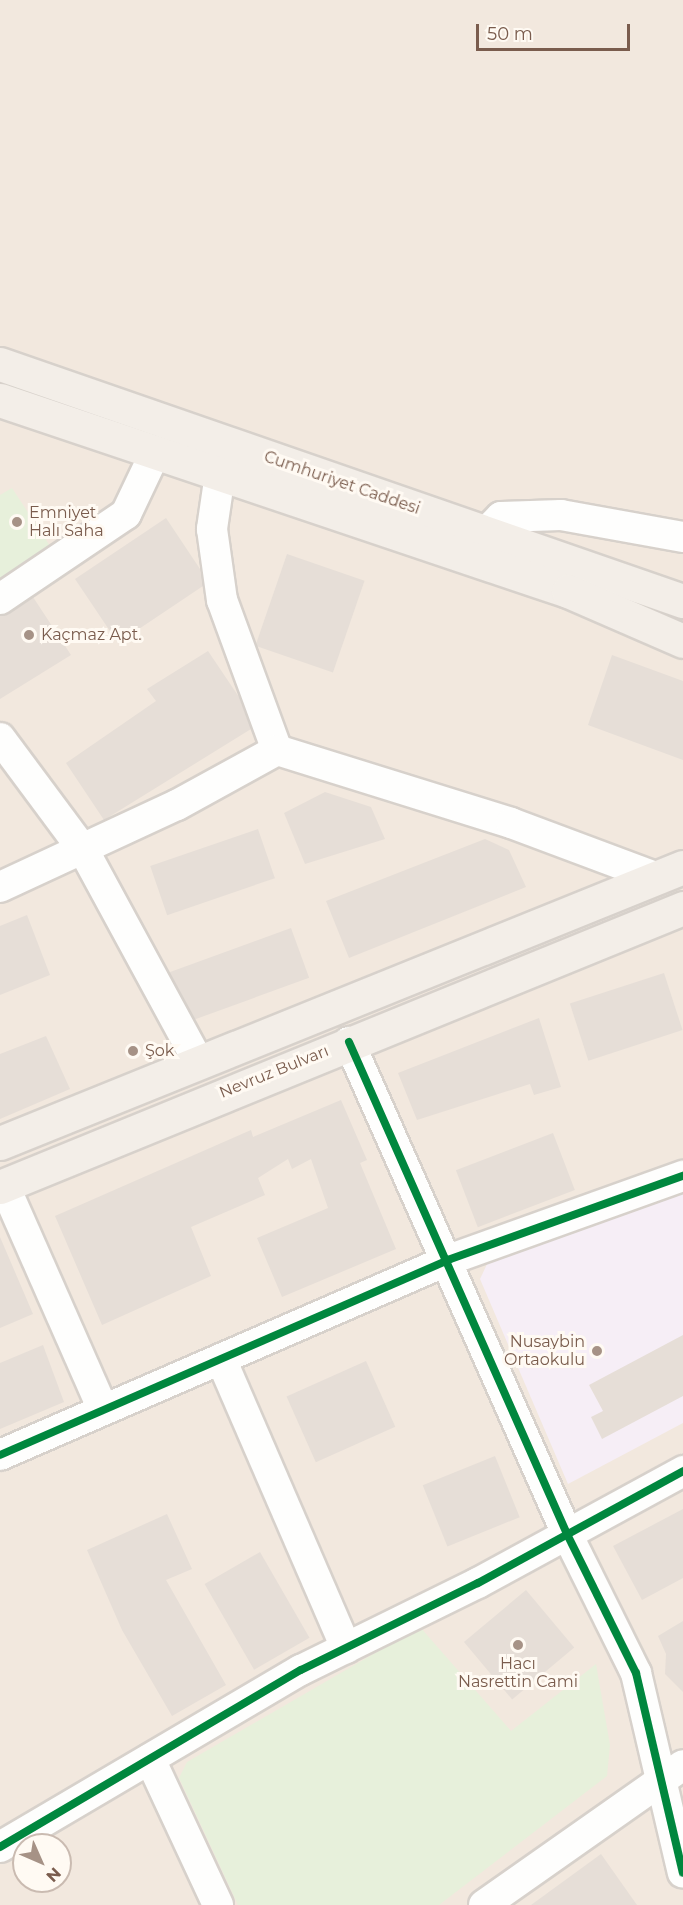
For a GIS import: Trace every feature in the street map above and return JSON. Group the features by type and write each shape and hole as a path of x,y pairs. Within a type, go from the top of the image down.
{"main road":[{"name":"Cumhuriyet Caddesi","path":"0,364 227,459 486,532 683,601"},
{"path":"0,400 155,453 227,459 568,591 683,641"},
{"path":"0,1143 198,1061 671,873"},
{"name":"Nevruz Bulvarı","path":"2,1186 349,1042 683,908"}],"street":[{"path":"0,599 126,514 155,453"},
{"path":"227,459 212,529 222,600 277,750"},
{"path":"486,532 501,517 561,515 683,537"},
{"path":"0,738 84,851 198,1061"},
{"path":"0,887 84,851 277,750 671,873"},
{"path":"349,1042 448,1260 567,1534 636,1673 672,1772 683,1873"},
{"path":"0,1455 448,1260 683,1176"},
{"path":"2,1186 103,1409"},
{"path":"221,1359 346,1648"},
{"path":"0,1847 346,1648 567,1534 683,1471"},
{"path":"150,1759 218,1905"},
{"path":"484,1905 672,1772"}],"shaded area":[{"path":"0,0 683,0 683,1905 0,1905"},
{"name":"Nusaybin Ortaokulu","path":"683,1192 683,1423 568,1484 480,1279 489,1260"}],"green space":[{"name":"Emniyet Halı Saha","path":"12,488 52,549 0,584 0,495"},
{"path":"420,1627 511,1731 596,1664 610,1745 607,1776 439,1905 238,1905 179,1778 187,1762"}],"building":[{"path":"166,518 200,569 203,586 118,643 75,579"},
{"path":"287,554 365,581 333,672 255,646"},
{"name":"Kaçmaz Apt.","path":"33,597 71,655 0,699 0,616"},
{"path":"208,651 239,697 251,729 104,820 66,763 156,701 147,689"},
{"path":"612,655 683,681 683,760 588,725"},
{"path":"325,792 371,807 385,839 305,864 284,813"},
{"path":"258,829 275,878 167,915 150,866"},
{"path":"485,839 509,850 526,887 349,958 326,901"},
{"path":"27,915 50,975 0,995 0,926"},
{"path":"291,928 309,978 187,1022 169,972"},
{"path":"664,973 683,1030 588,1061 570,1004"},
{"path":"539,1018 561,1087 534,1095 530,1084 417,1120 398,1073"},
{"path":"46,1036 70,1089 0,1119 0,1054"},
{"path":"341,1100 367,1160 360,1163 396,1249 282,1297 257,1238 328,1208 311,1159 292,1169 288,1159 258,1178 265,1195 191,1227 211,1276 102,1325 55,1216 251,1130 253,1137"},
{"path":"553,1133 575,1190 478,1227 456,1170"},
{"path":"0,1237 33,1314 0,1328"},
{"path":"683,1335 683,1396 602,1439 591,1417 603,1411 589,1385"},
{"path":"43,1345 64,1402 0,1429 0,1363"},
{"path":"366,1361 395,1427 316,1462 287,1396"},
{"path":"495,1456 520,1517 447,1546 423,1485"},
{"path":"683,1509 683,1578 642,1600 613,1546"},
{"path":"167,1514 192,1569 166,1580 226,1685 172,1716 122,1630 87,1550"},
{"path":"260,1552 310,1638 254,1670 205,1584"},
{"name":"Hacı Nasrettin Cami","path":"526,1590 574,1647 512,1700 464,1642"},
{"path":"683,1621 683,1692 665,1674 666,1654 658,1636"},
{"path":"601,1854 637,1905 531,1905"}],"cycle path":[{"path":"349,1042 567,1534 636,1673 683,1873"},
{"path":"0,1455 448,1260 683,1176"},
{"path":"0,1847 301,1670 478,1583 683,1471"}],"place":[{"name":"Emniyet Halı Saha","path":"17,522"},
{"name":"Kaçmaz Apt.","path":"29,635"},
{"name":"Şok","path":"133,1051"},
{"name":"Nusaybin Ortaokulu","path":"597,1351"},
{"name":"Hacı Nasrettin Cami","path":"518,1645"}]}
